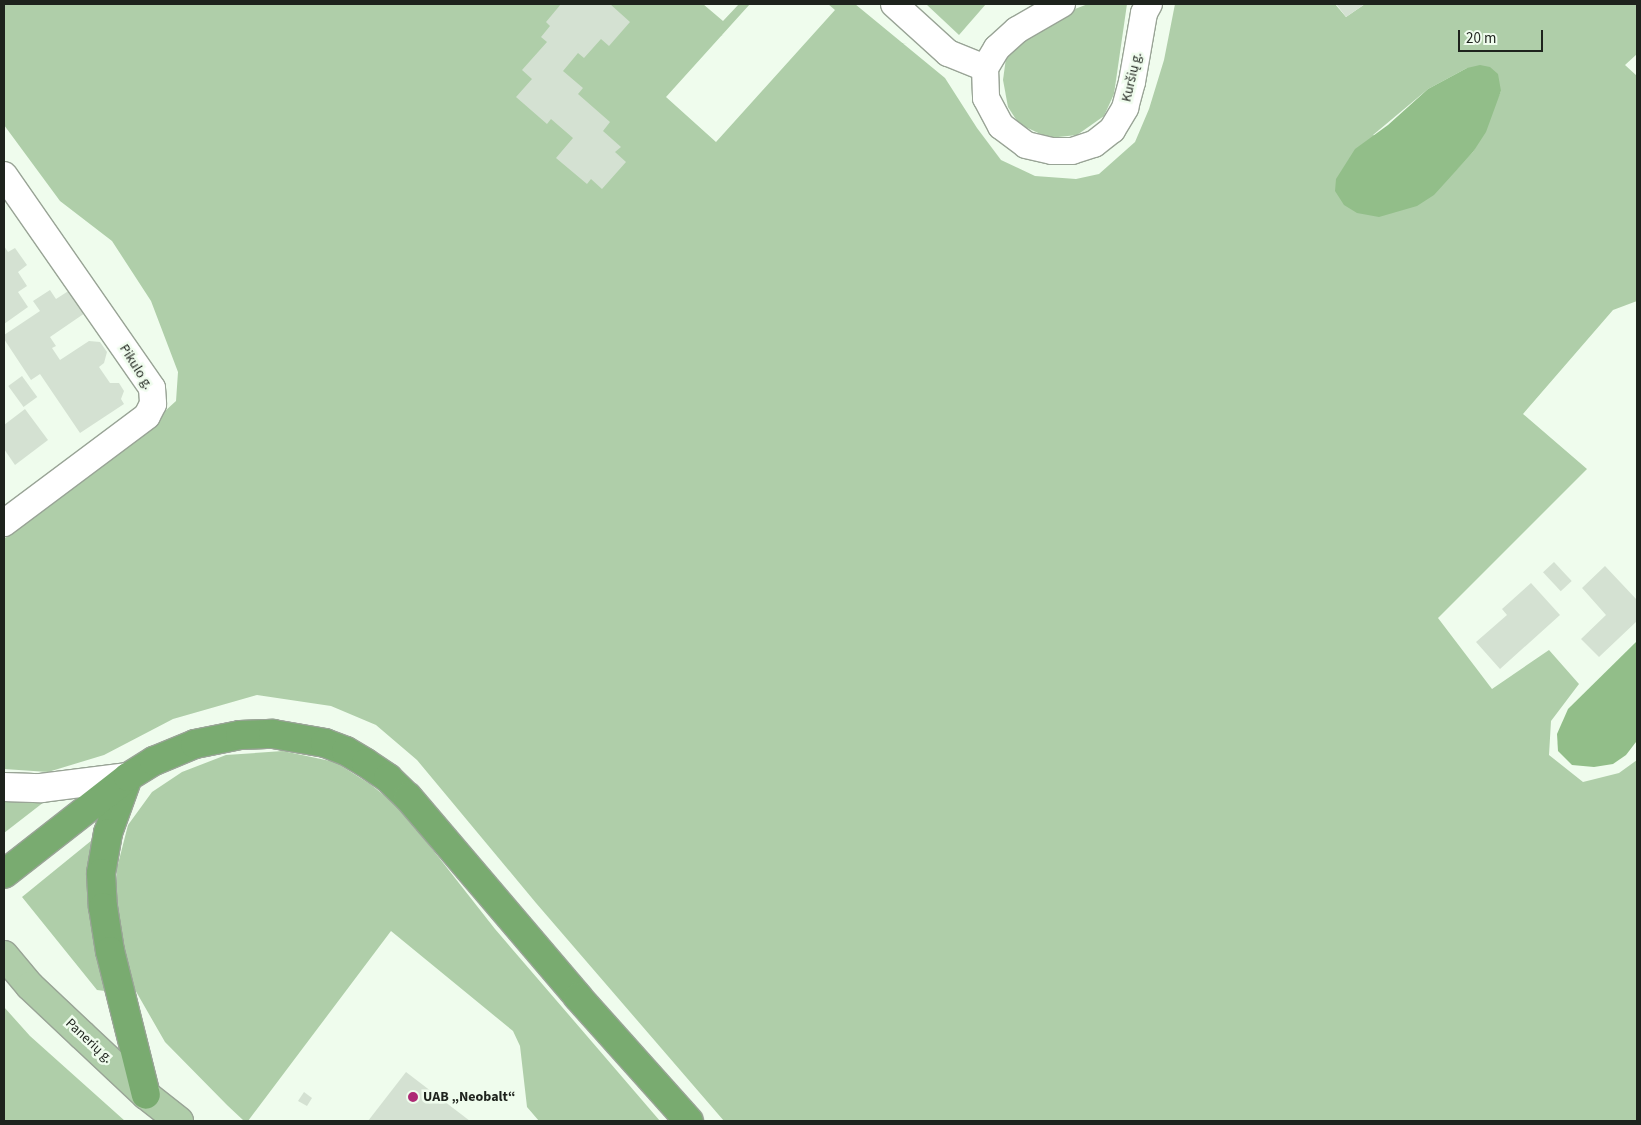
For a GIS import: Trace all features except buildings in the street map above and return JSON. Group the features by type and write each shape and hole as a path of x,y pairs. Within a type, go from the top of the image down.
{"highway":[{"path":"4,874 128,777 154,761 195,744 240,735 273,734 300,737 332,745 366,763 388,778 408,798 578,997 689,1121"},
{"path":"128,777 108,833 101,873 110,951 146,1095"}],"main road":[{"path":"4,787 41,788 128,777"},
{"name":"Panerių g.","path":"4,955 30,986 146,1095 179,1121"}],"street":[{"path":"894,4 948,53 985,68 997,48 1017,30 1062,4"},
{"name":"Kuršių g.","path":"985,68 986,98 1001,126 1026,144 1052,151 1072,151 1094,144 1112,130 1125,108 1132,82 1144,13 1149,4"},
{"name":"Pikulo g.","path":"4,175 152,388 153,404 147,416 4,523"}],"shaded area":[{"path":"4,4 703,4 723,21 739,4 750,4 666,97 716,142 835,10 828,4 855,4 945,78 977,128 1001,160 1035,176 1076,179 1099,174 1135,142 1149,109 1164,60 1175,4 1335,4 1346,17 1365,4 1637,4 1637,54 1625,65 1637,76 1637,301 1613,310 1523,414 1587,469 1438,618 1492,689 1549,650 1579,684 1551,721 1549,755 1583,782 1619,773 1637,760 1637,1121 724,1121 536,903 417,760 376,725 331,706 257,695 173,719 104,755 48,772 4,769 4,539 142,432 176,401 178,372 151,301 112,241 60,201 4,125","holes":["1467,68 1501,91 1473,152 1457,169 1373,135 1428,89"]},
{"path":"926,4 986,4 959,35"},
{"path":"1088,4 1127,4 1114,94 1104,116 1077,135 1049,138 1019,124 1008,107 1003,80 1006,58 1026,37 1067,12"},
{"path":"1480,65 1490,67 1498,74 1501,91 1486,132 1473,152 1434,195 1417,206 1379,217 1357,213 1344,205 1335,191 1336,179 1355,149 1388,125 1428,89 1467,68"},
{"path":"1637,641 1636,742 1626,755 1613,764 1594,767 1572,765 1558,751 1557,734 1568,709"},
{"path":"283,751 335,762 370,784 400,808 495,929 660,1121 539,1121 527,1107 520,1046 513,1031 391,931 248,1121 244,1121 227,1105 165,1042 134,988 115,918 117,868 128,825 152,792 182,772 226,755"},
{"path":"4,796 46,798 44,802 4,833"},
{"path":"97,836 89,873 88,903 100,964 108,984 105,991 97,990 22,897"},
{"path":"4,1007 30,1036 125,1121 4,1121"}],"place":[{"name":"UAB „Neobalt“","path":"413,1097"}]}
